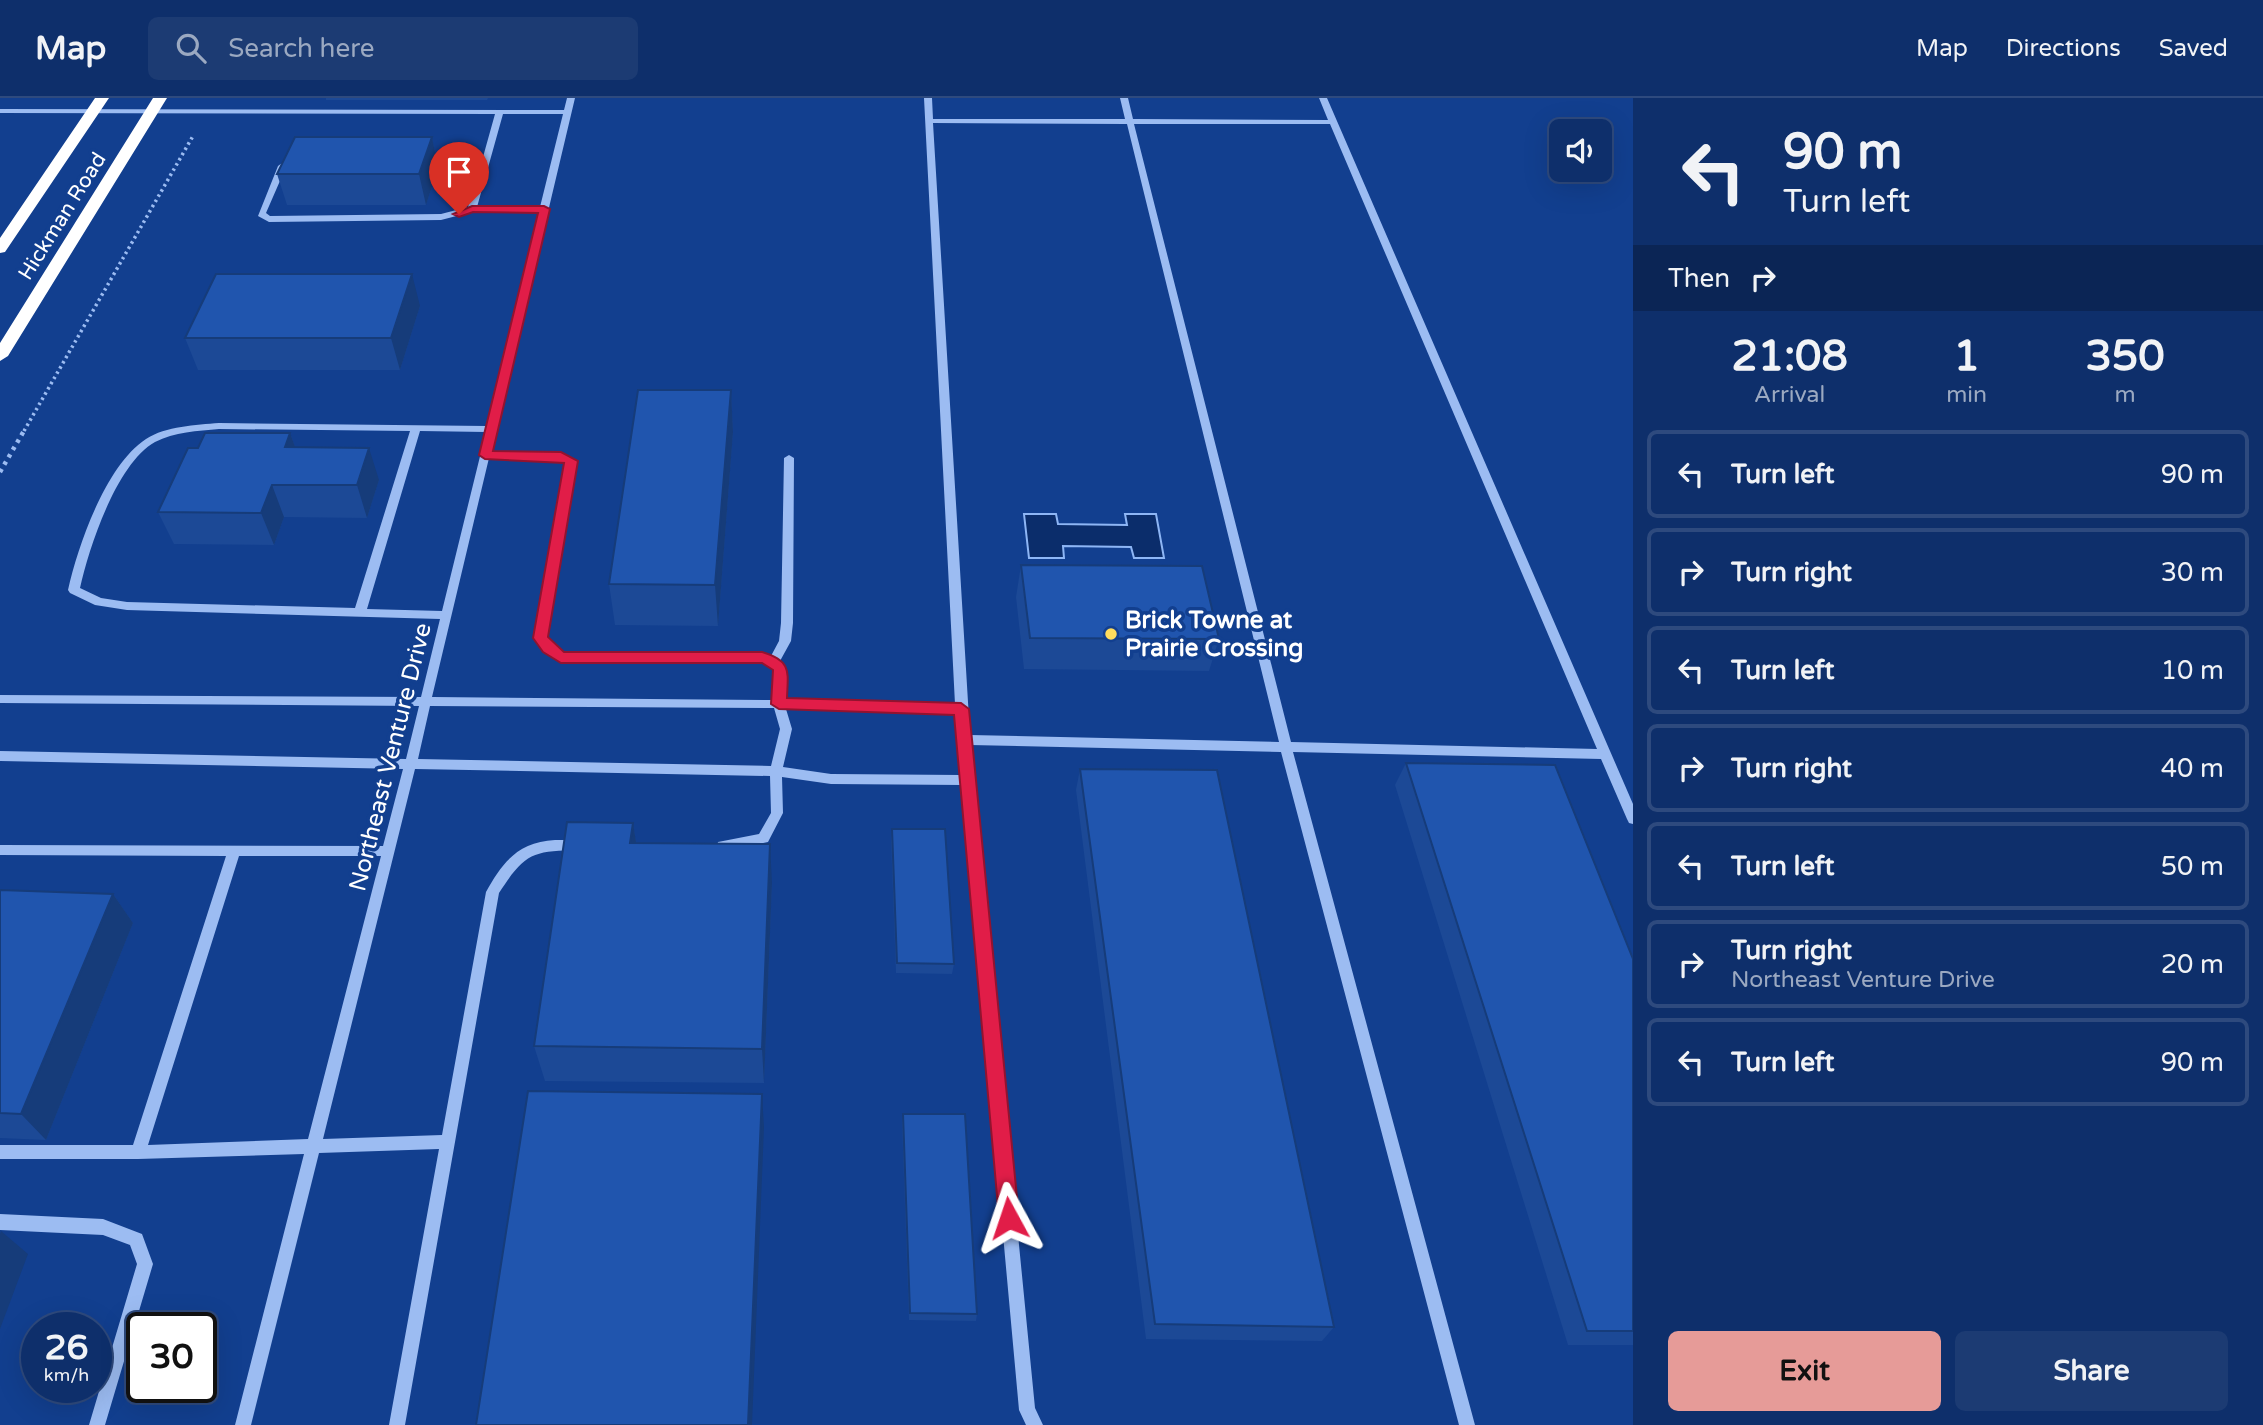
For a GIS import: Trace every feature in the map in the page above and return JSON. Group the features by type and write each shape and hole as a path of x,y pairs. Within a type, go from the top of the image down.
{"highway":[{"name":"Hickman Road","path":"0,249 102,98"},
{"name":"Hickman Road","path":"0,356 156,104"}],"street":[{"name":"Northeast Venture Drive","path":"243,1425 411,762 571,98"},
{"path":"928,98 961,709 1027,1410 1035,1425"},
{"path":"1124,98 1286,747 1467,1425"},
{"path":"1324,98 1633,819"},
{"path":"0,111 93,112 156,104 208,110 568,112"},
{"path":"472,209 500,112"},
{"path":"930,121 1334,122"},
{"path":"297,158 282,166 262,216 269,219 441,217 472,209 544,209"},
{"path":"405,159 485,159"},
{"path":"446,615 127,606 99,602 74,590 78,565 121,470 148,441 179,430 219,426 491,429"},
{"path":"360,612 416,428"},
{"path":"485,455 561,456 571,461 540,638 555,653 561,657 762,658 774,661 780,669 779,704 786,729 776,771 776,813 763,838 714,846"},
{"path":"774,661 785,641 787,623 789,458"},
{"path":"0,699 425,704 779,704 961,709"},
{"path":"964,740 1605,754"},
{"path":"0,756 776,771 831,779 968,780"},
{"path":"397,1425 493,892 514,860 536,845 591,845"},
{"path":"0,850 389,851"},
{"path":"138,1152 234,851"},
{"path":"0,1152 138,1152 448,1142"},
{"path":"0,1222 103,1227 136,1239 145,1264 97,1425"}],"path":[{"path":"0,472 208,110"}],"water":[{"path":"1024,514 1056,514 1058,524 1127,525 1125,514 1156,514 1164,558 1134,558 1131,547 1063,546 1064,558 1029,558"}],"building":[{"path":"295,137 432,137 419,174 277,174"},
{"path":"216,274 412,274 391,338 185,338"},
{"path":"638,390 731,390 715,585 609,584"},
{"path":"205,433 290,433 285,447 369,448 357,485 272,485 261,513 158,512 188,448 198,448"},
{"path":"1021,565 1202,566 1219,639 1030,638"},
{"path":"1406,763 1555,765 1633,959 1633,1331 1587,1331"},
{"path":"1080,769 1217,770 1334,1327 1155,1324"},
{"path":"567,822 633,823 630,843 770,844 762,1049 534,1046"},
{"path":"892,829 945,829 954,964 897,963"},
{"path":"0,890 113,894 21,1114 0,1113"},
{"path":"528,1091 762,1094 748,1425 476,1425"},
{"path":"903,1114 965,1114 977,1314 910,1313"}],"place":[{"name":"Brick Towne at Prairie Crossing","path":"1111,634"}],"route":[{"path":"459,214 472,209 544,209 485,455 561,456 571,461 540,638 549,649 561,657 762,658 774,661 780,669 779,704 961,709 1009,1218"}]}
